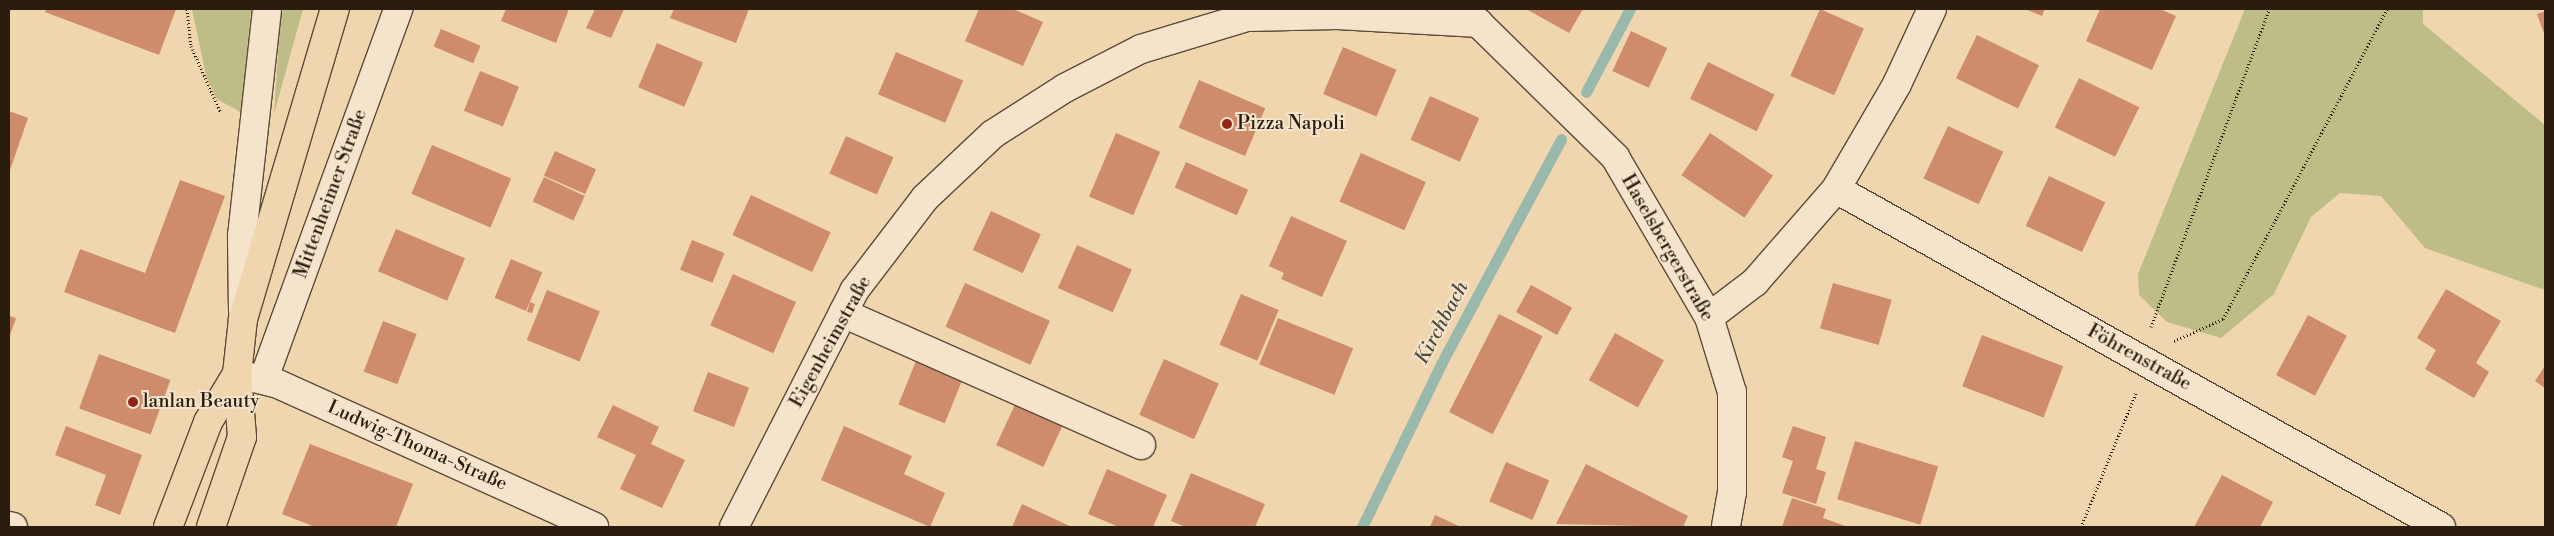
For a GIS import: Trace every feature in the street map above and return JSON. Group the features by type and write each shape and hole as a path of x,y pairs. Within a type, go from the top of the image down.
{"main road":[{"path":"211,527 242,438 237,374 243,319 335,9"},
{"path":"168,527 208,422 237,374"}],"street":[{"path":"243,319 242,236 267,9"},
{"name":"Mittenheimer Straße","path":"264,378 398,9"},
{"path":"1709,317 1755,282 1836,190 1897,84 1932,9"},
{"name":"Eigenheimstraße","path":"734,527 854,291 925,198 994,134 1065,88 1141,49 1247,17 1294,14 1477,14"},
{"name":"Haselsbergerstraße","path":"1477,14 1615,157 1709,317 1732,392 1732,492 1726,527"},
{"name":"Föhrenstraße","path":"1836,190 2441,527"},
{"path":"843,313 1141,445"},
{"name":"Ludwig-Thoma-Straße","path":"237,374 264,378 594,527"},
{"path":"9,526 13,527"}],"path":[{"path":"187,9 194,54 214,104 226,119"},
{"path":"2150,330 2269,9"},
{"path":"2171,343 2223,319 2387,9"},
{"path":"2081,527 2137,390"}],"shaded area":[{"path":"192,9 251,9 242,113 217,99 206,76"},
{"path":"281,9 303,9 274,114"},
{"path":"2245,9 2423,9 2423,24 2545,125 2545,290 2425,248 2381,196 2340,193 2311,217 2274,294 2221,338 2167,322 2139,295 2138,274"}],"building":[{"path":"46,9 176,9 159,55 45,12"},
{"path":"506,9 569,9 556,43 501,21"},
{"path":"595,9 624,9 611,38 586,28"},
{"path":"674,9 749,9 736,43 670,18"},
{"path":"979,9 1013,9 1043,22 1023,66 965,41"},
{"path":"1526,9 1583,9 1569,33"},
{"path":"1820,9 1864,29 1834,95 1790,76"},
{"path":"2025,9 2045,9 2042,16"},
{"path":"2100,9 2160,9 2176,16 2152,70 2086,41"},
{"path":"2545,11 2545,36 2537,14"},
{"path":"441,29 481,46 473,63 434,46"},
{"path":"1631,31 1667,48 1649,88 1612,71"},
{"path":"1977,35 2039,65 2018,108 1956,78"},
{"path":"657,43 703,63 684,107 638,87"},
{"path":"1343,47 1396,70 1376,117 1323,94"},
{"path":"896,52 963,81 945,123 878,94"},
{"path":"1708,62 1775,94 1757,131 1690,99"},
{"path":"480,71 519,87 503,127 464,111"},
{"path":"2079,78 2139,107 2115,157 2055,127"},
{"path":"1199,80 1265,108 1245,156 1179,128"},
{"path":"1430,96 1479,118 1460,162 1410,140"},
{"path":"9,111 28,118 9,173"},
{"path":"1948,126 2003,152 1979,204 1923,179"},
{"path":"1116,133 1160,152 1133,215 1089,197"},
{"path":"1710,133 1773,175 1744,218 1681,175"},
{"path":"846,136 894,157 877,195 829,173"},
{"path":"432,145 511,179 490,227 411,194"},
{"path":"555,151 596,169 585,194 544,176"},
{"path":"1361,153 1426,182 1404,230 1339,201"},
{"path":"1186,162 1248,190 1237,215 1175,188"},
{"path":"2049,176 2105,202 2082,252 2026,226"},
{"path":"544,177 585,196 573,220 533,201"},
{"path":"180,180 225,196 175,333 64,292 80,249 145,273"},
{"path":"751,195 831,232 812,272 732,235"},
{"path":"991,211 1041,234 1023,273 973,250"},
{"path":"1291,216 1347,241 1322,297 1281,279 1284,273 1269,266"},
{"path":"396,229 465,258 447,301 378,271"},
{"path":"692,240 724,253 712,283 680,270"},
{"path":"1077,245 1132,269 1113,312 1058,288"},
{"path":"511,259 542,272 526,311 495,298"},
{"path":"733,274 796,302 773,353 710,325"},
{"path":"965,283 1050,321 1030,365 945,327"},
{"path":"1833,283 1892,300 1879,345 1820,328"},
{"path":"1531,285 1572,308 1557,335 1516,312"},
{"path":"2446,289 2501,321 2476,363 2489,372 2474,398 2425,369 2436,350 2417,338"},
{"path":"547,290 600,311 580,361 527,340"},
{"path":"1241,294 1279,310 1257,361 1220,345"},
{"path":"530,302 535,304 532,313 527,312"},
{"path":"1499,314 1543,336 1493,434 1449,412"},
{"path":"2308,315 2347,336 2315,396 2276,375"},
{"path":"9,316 16,318 9,338"},
{"path":"1278,318 1353,348 1334,395 1259,364"},
{"path":"383,321 417,334 397,384 364,371"},
{"path":"1615,333 1664,360 1638,407 1589,380"},
{"path":"1982,335 2063,366 2044,418 1962,386"},
{"path":"99,354 170,380 151,434 79,409"},
{"path":"1164,359 1219,383 1194,439 1139,415"},
{"path":"916,361 962,380 945,423 898,405"},
{"path":"2545,366 2545,388 2535,381"},
{"path":"708,372 749,388 734,427 693,411"},
{"path":"1019,396 1066,418 1043,467 996,445"},
{"path":"613,405 659,427 651,444 685,460 662,508 620,489 636,455 597,437"},
{"path":"66,426 142,455 120,515 95,505 106,475 55,455"},
{"path":"844,426 912,456 904,474 945,493 930,527 821,480"},
{"path":"1793,426 1826,437 1816,469 1826,472 1816,504 1782,493 1793,461 1782,457"},
{"path":"1855,441 1938,466 1920,525 1837,499"},
{"path":"310,444 413,484 396,527 315,527 282,514"},
{"path":"1506,462 1549,480 1532,520 1489,502"},
{"path":"1586,464 1688,516 1683,527 1556,524"},
{"path":"1107,469 1167,495 1153,527 1119,527 1088,514"},
{"path":"1191,473 1265,504 1255,527 1186,527 1171,521"},
{"path":"2222,475 2273,502 2260,527 2194,527"},
{"path":"1792,498 1826,509 1823,518 1848,527 1782,527"},
{"path":"1022,504 1072,527 1012,527"},
{"path":"1435,515 1461,527 1430,527"}],"waterway":[{"name":"Kirchbach","path":"1586,92 1630,9"},
{"name":"Kirchbach","path":"1362,527 1441,364 1561,139"}],"place":[{"name":"Pizza Napoli","path":"1227,124"},
{"name":"lanlan Beauty","path":"133,402"}]}
